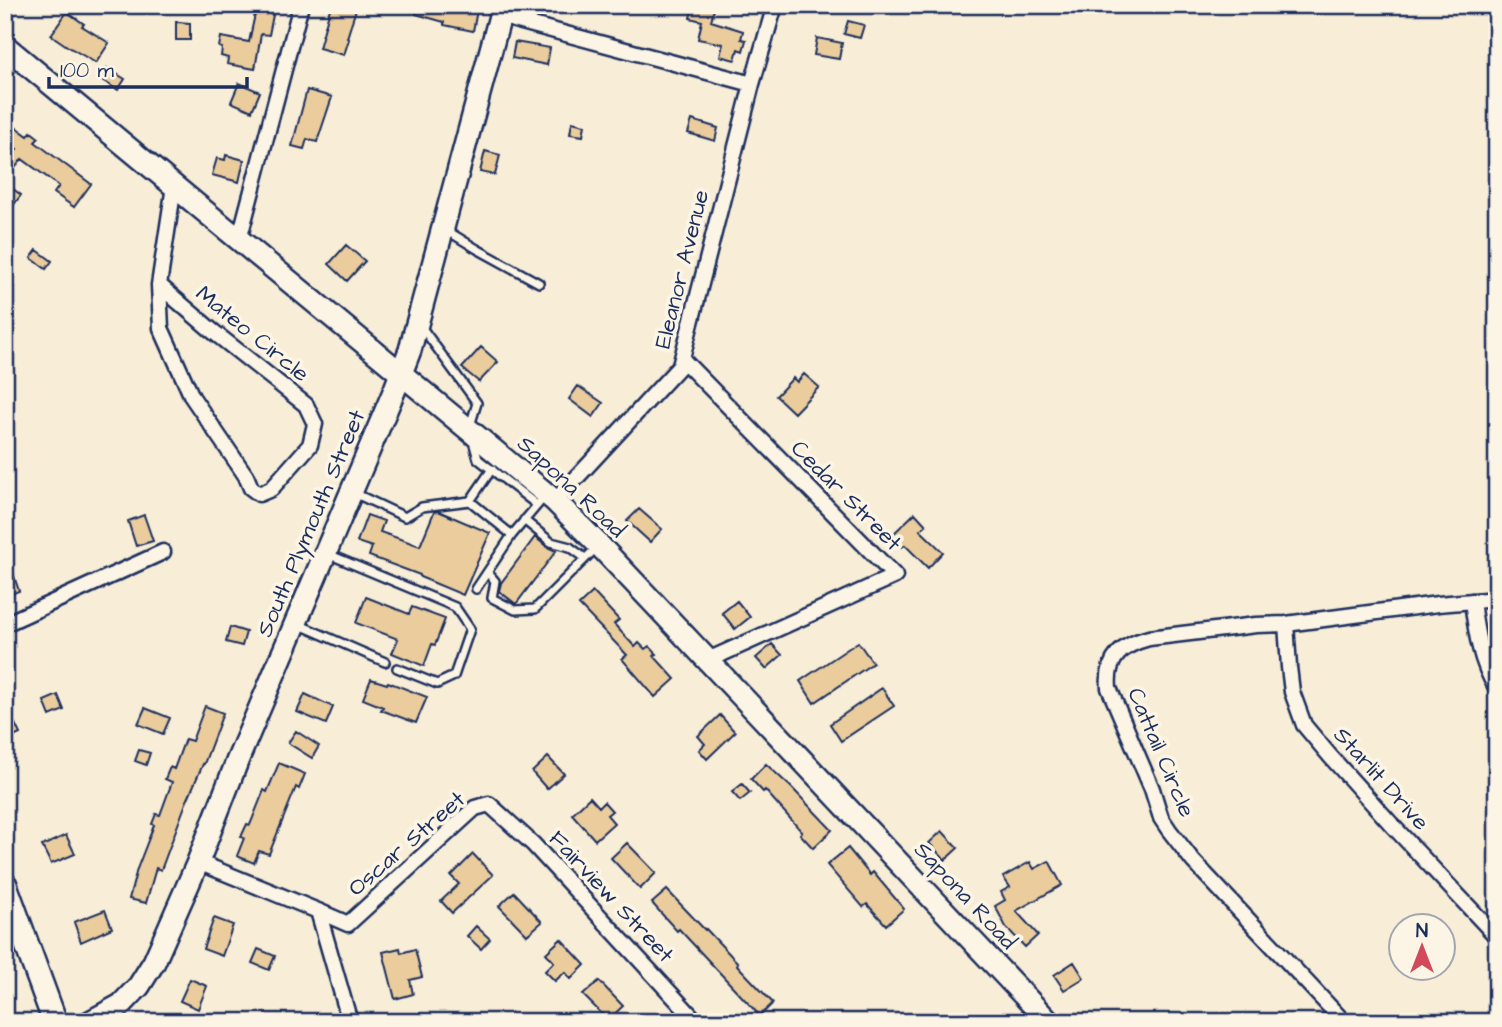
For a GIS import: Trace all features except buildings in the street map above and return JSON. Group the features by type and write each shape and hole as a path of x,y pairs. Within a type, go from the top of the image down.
{"main road":[{"path":"5,885 55,1022"}],"street":[{"path":"239,240 301,5"},
{"name":"Eleanor Avenue","path":"546,500 680,366 752,84 775,5"},
{"path":"501,11 752,84"},
{"name":"South Plymouth Street","path":"90,1022 121,1005 139,986 154,962 401,373 501,11"},
{"name":"Sapona Road","path":"5,46 470,429 546,500 592,552 708,660 1049,1022"},
{"name":"Mateo Circle","path":"159,285 306,405 315,424 310,445 271,489 259,494 251,488 246,476 192,397 161,328 159,285 174,186"},
{"name":"Cedar Street","path":"682,359 895,576 708,660"},
{"path":"5,624 163,552"},
{"name":"Cattail Circle","path":"1344,1022 1193,862 1161,818 1152,789 1109,688 1111,666 1116,655 1125,647 1149,638 1497,599"},
{"path":"1472,601 1479,648 1497,689"},
{"name":"Starlit Drive","path":"1286,624 1292,692 1304,725 1392,825 1497,937"},
{"name":"Oscar Street","path":"318,912 348,924 475,808 489,804"},
{"name":"Fairview Street","path":"489,804 533,844 698,1022"},
{"path":"198,862 318,912 350,1022"}],"lane":[{"path":"443,228 539,283"},
{"path":"417,322 477,403 470,429 478,459 546,500 512,535 476,589"},
{"path":"470,501 492,469"},
{"path":"351,492 405,517 422,507 470,501 512,535"},
{"path":"524,520 551,542 592,552"},
{"path":"488,573 495,581 492,598 516,610 536,609 592,552"},
{"path":"326,553 454,607 470,629 454,676 437,684 397,668"},
{"path":"296,623 385,662"}]}
